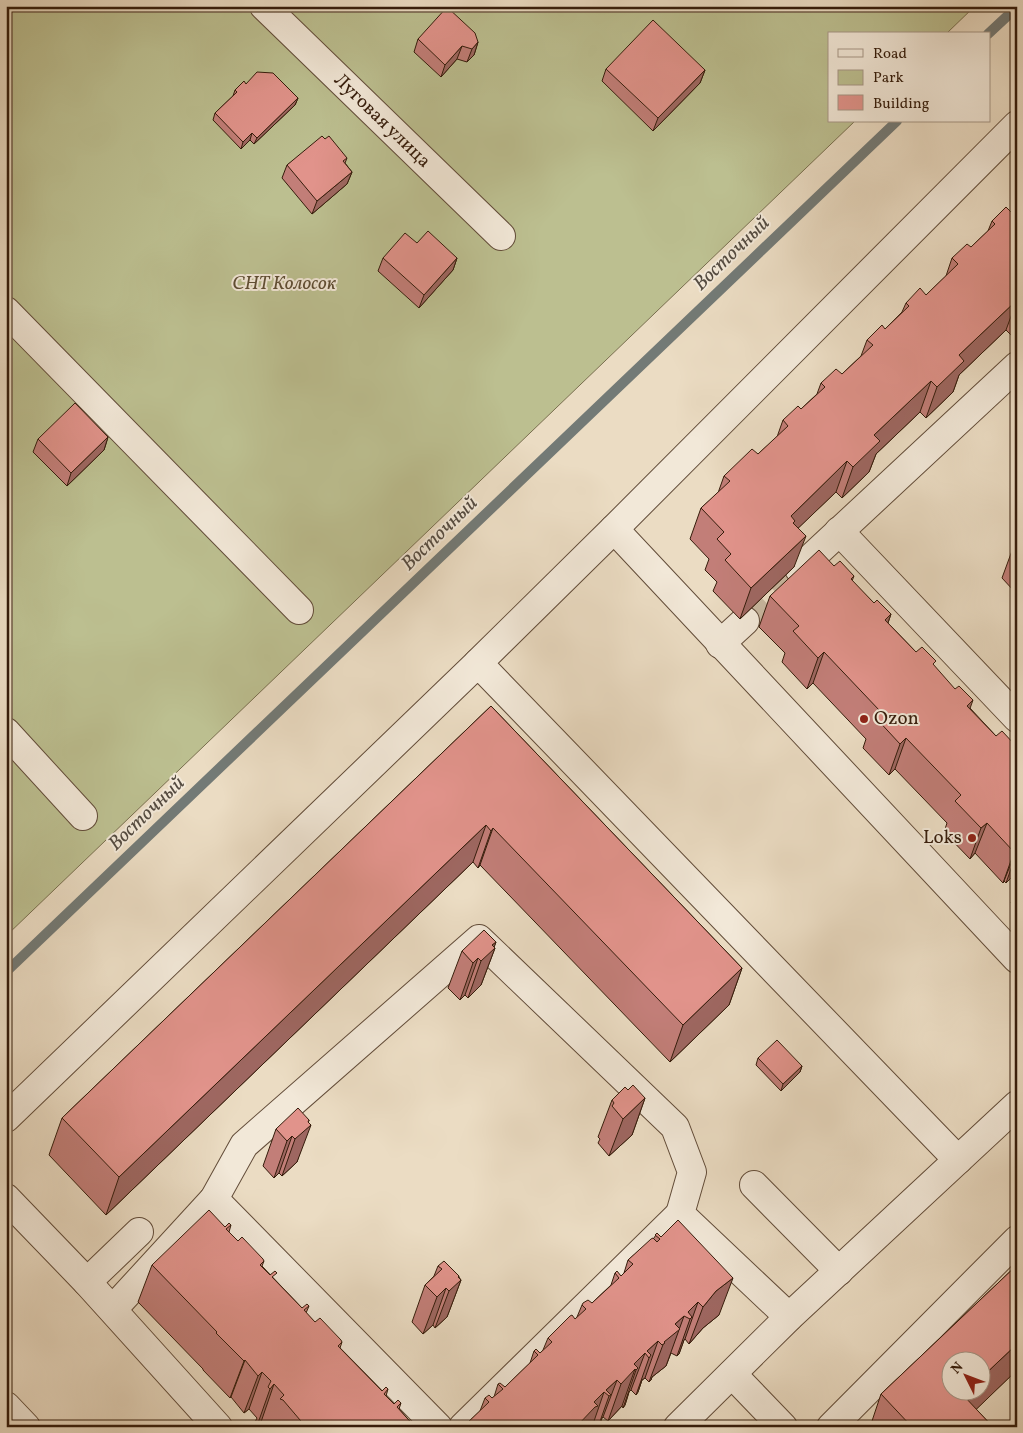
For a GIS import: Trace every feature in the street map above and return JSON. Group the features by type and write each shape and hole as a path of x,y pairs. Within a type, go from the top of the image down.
{"street":[{"name":"Луговая улица","path":"264,6 501,236"},
{"path":"6,1118 478,663 1017,125"},
{"path":"6,311 299,610"},
{"path":"799,570 1017,366"},
{"path":"614,529 1017,959"},
{"path":"840,531 1017,718"},
{"path":"720,644 745,621"},
{"path":"478,663 958,1160"},
{"path":"6,732 83,816"},
{"path":"113,1310 214,1199 244,1145 479,940 675,1127 692,1172 680,1214 463,1427"},
{"path":"678,1427 789,1317 1017,1105"},
{"path":"754,1185 838,1271"},
{"path":"6,1198 88,1282 218,1427"},
{"path":"214,1199 438,1427"},
{"path":"680,1214 789,1317"},
{"path":"88,1282 139,1232"},
{"path":"831,1427 1017,1240"},
{"path":"732,1374 783,1427"},
{"path":"6,1406 26,1427"}],"green space":[{"name":"СНТ Колосок","path":"6,6 975,6 948,32 828,32 828,122 854,122 6,936"}],"building":[{"path":"447,7 475,33 478,42 472,49 462,46 445,65 418,39"},
{"path":"653,20 705,70 658,118 606,69"},
{"path":"257,72 273,73 298,98 257,138 252,133 243,142 215,113 237,92 235,90 244,81 246,84"},
{"path":"322,136 325,139 329,136 347,158 343,161 352,172 317,201 287,165"},
{"path":"1006,207 1012,213 1017,208 1017,300 959,355 964,361 937,387 931,381 874,435 880,441 853,467 847,461 791,516 795,521 793,523 806,536 751,588 725,560 731,554 717,539 724,532 701,508 730,481 724,476 752,449 758,454 788,426 783,420 798,406 801,409 825,387 821,383 836,369 842,374 873,345 867,340 882,325 885,329 909,306 906,303 920,288 926,295 958,264 952,258 967,244 971,247 995,224 992,221"},
{"path":"428,231 457,258 424,295 383,258 405,233 417,243"},
{"path":"75,403 108,437 71,473 38,439"},
{"path":"819,550 834,566 840,561 854,576 851,579 874,603 877,600 891,614 885,620 916,652 922,647 936,661 933,664 955,689 959,686 973,700 967,706 996,736 1002,731 1016,746 1013,749 1017,753 1017,852 1014,852 987,823 981,828 955,801 961,795 906,738 900,744 875,717 880,711 824,652 818,658 793,631 799,626 770,596"},
{"path":"491,706 742,968 683,1025 493,828 491,831 486,825 119,1177 62,1118"},
{"path":"484,930 496,942 492,945 495,948 481,961 478,958 473,963 462,951"},
{"path":"777,1040 802,1066 783,1084 758,1058"},
{"path":"633,1085 645,1098 623,1119 612,1106 614,1103 612,1100 625,1087 628,1090"},
{"path":"298,1108 311,1125 295,1139 292,1136 287,1141 276,1129"},
{"path":"209,1210 225,1227 229,1223 231,1225 226,1229 238,1241 242,1237 263,1259 264,1261 260,1265 270,1275 275,1271 277,1273 272,1277 302,1308 307,1304 309,1306 304,1310 315,1322 320,1318 341,1340 342,1342 338,1346 382,1391 386,1387 388,1389 384,1394 394,1404 398,1400 401,1403 397,1407 415,1427 306,1427 283,1400 280,1399 284,1395 274,1384 270,1389 268,1387 271,1381 262,1372 258,1376 245,1360 216,1333 152,1265"},
{"path":"678,1220 733,1278 716,1291 703,1307 698,1302 688,1312 692,1317 690,1319 684,1316 675,1324 680,1329 662,1345 658,1341 647,1351 651,1355 649,1358 645,1353 634,1364 638,1368 621,1384 617,1380 606,1390 611,1395 609,1396 604,1392 594,1402 598,1406 576,1427 463,1427 489,1402 485,1398 489,1395 492,1398 503,1389 498,1384 500,1383 505,1387 538,1355 534,1351 536,1349 540,1353 552,1342 548,1338 570,1316 572,1315 575,1319 586,1309 582,1305 583,1303 588,1300 592,1303 619,1278 615,1273 617,1271 621,1276 633,1264 628,1260 651,1239 653,1238 657,1242 660,1239 655,1235 657,1233 661,1237"},
{"path":"444,1261 461,1280 449,1291 446,1288 437,1297 425,1285 442,1269 438,1266"},
{"path":"1017,1265 1017,1344 990,1370 990,1350 940,1350 940,1400 968,1400 993,1427 912,1427 881,1394"}],"waterway":[{"name":"Восточный","path":"990,32 1017,7"},
{"name":"Восточный","path":"6,972 896,122"}],"tunnel":[{"path":"745,621 796,572"}],"place":[{"name":"Ozon","path":"864,719"},
{"name":"Loks","path":"972,838"}]}
